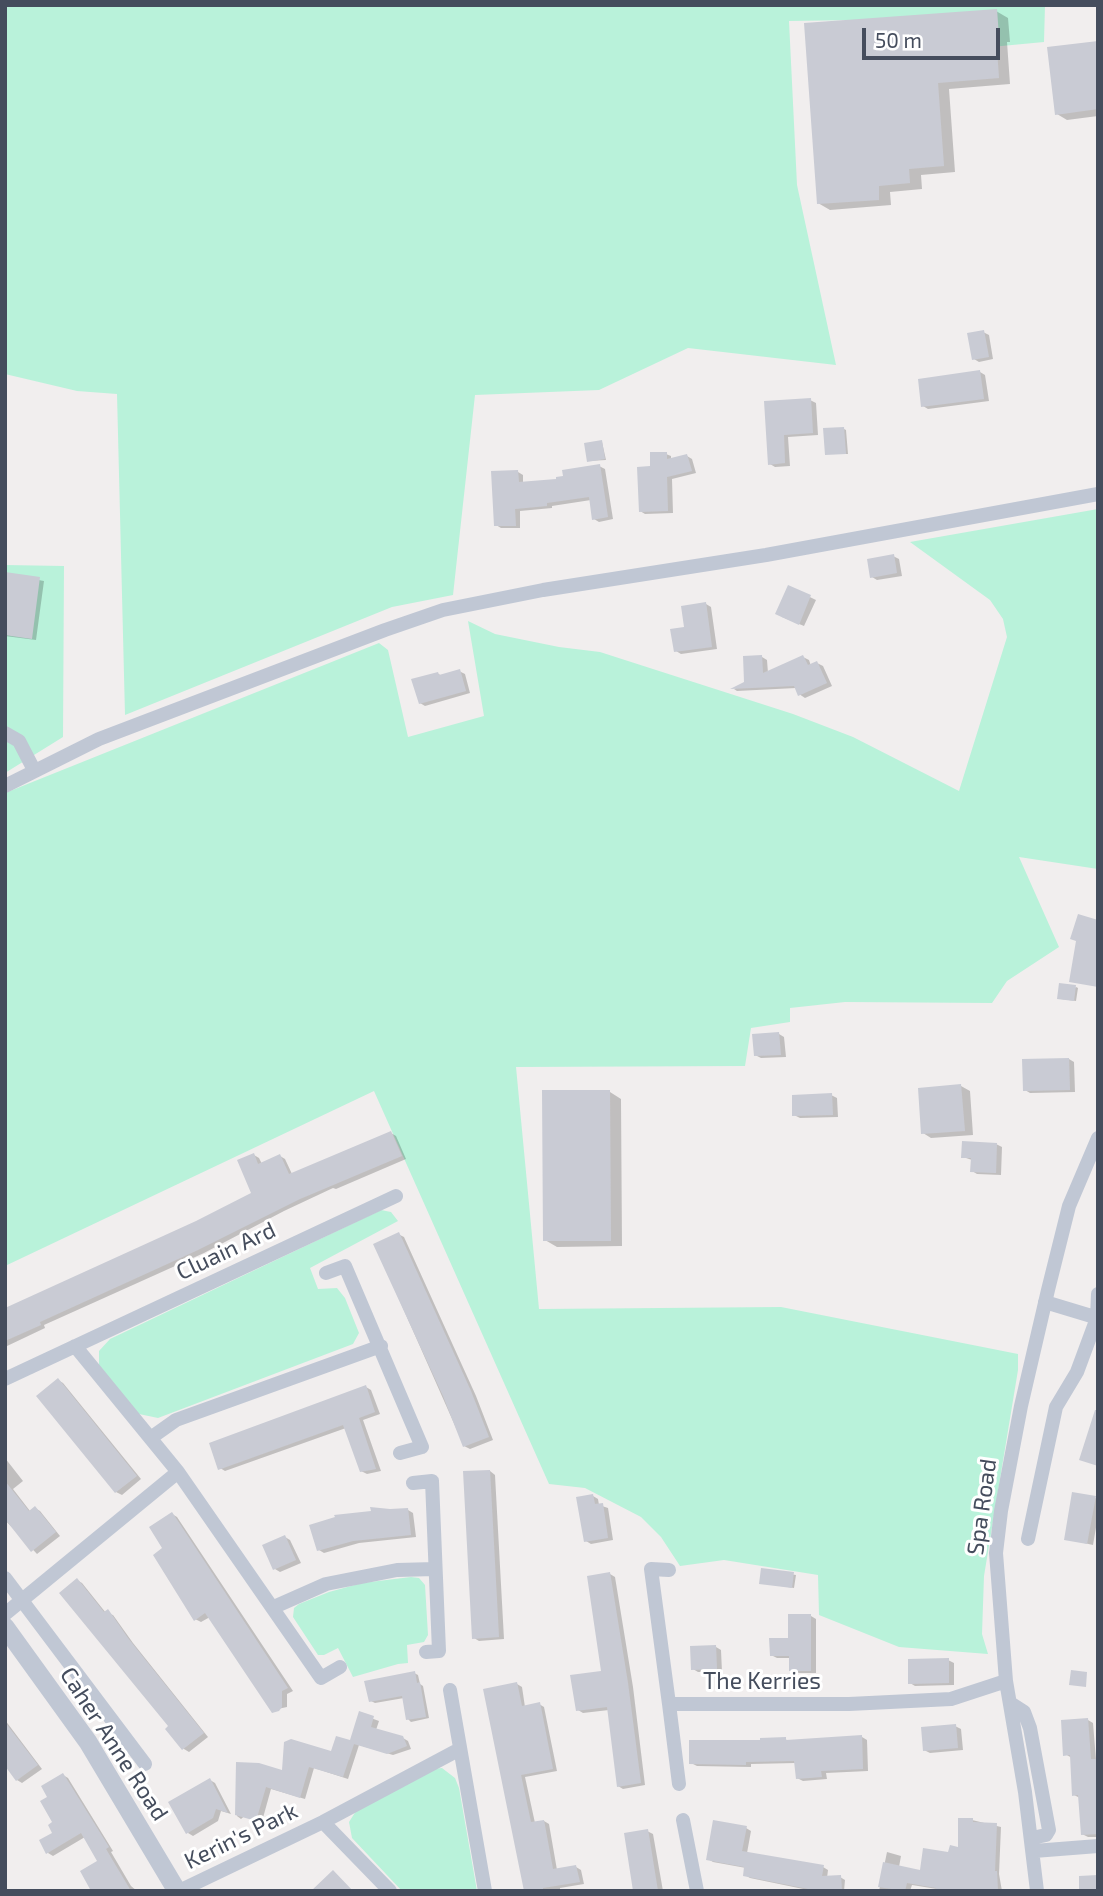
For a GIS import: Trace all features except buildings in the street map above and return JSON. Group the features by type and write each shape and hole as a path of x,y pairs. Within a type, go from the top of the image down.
{"street":[{"path":"5,786 99,739 443,610 543,590 766,555 1098,494"},
{"path":"5,733 19,741 34,770"},
{"name":"Spa Road","path":"1033,1845 1049,1830 1030,1728 1024,1712 1010,1703 996,1553 1001,1511 1021,1406 1045,1302 1069,1206 1098,1138"},
{"name":"Cluain Ard","path":"5,1379 396,1196"},
{"path":"326,1273 345,1266 381,1346 422,1447 400,1453"},
{"path":"1028,1539 1056,1407 1077,1372 1097,1318 1098,1294"},
{"path":"1045,1302 1097,1318"},
{"path":"75,1346 178,1472 321,1678 340,1667"},
{"path":"152,1437 176,1420 381,1346"},
{"path":"6,1625 23,1600 178,1472"},
{"path":"413,1483 432,1481 439,1651 426,1652"},
{"path":"274,1607 326,1584 397,1570 435,1569"},
{"path":"669,1570 651,1569 679,1784"},
{"path":"5,1578 145,1764"},
{"name":"Caher Anne Road","path":"6,1625 88,1742 178,1891"},
{"name":"The Kerries","path":"669,1704 849,1704 951,1699 1006,1681"},
{"path":"450,1690 485,1891"},
{"name":"Kerin's Park","path":"178,1891 323,1822 460,1749"},
{"path":"683,1820 697,1891"},
{"name":"Kerin's Park","path":"323,1822 390,1891"},
{"path":"1037,1891 1033,1845 1098,1846"}],"green space":[{"path":"5,5 1045,5 1044,42 991,47 994,18 789,21 797,185 836,365 688,348 599,390 475,395 453,595 392,607 125,715 117,394 77,391 5,374"},
{"path":"1098,509 1098,869 1019,857 1059,947 1007,981 992,1003 845,1002 790,1008 790,1022 751,1028 745,1066 516,1067 539,1309 781,1307 1018,1354 1018,1370 984,1576 982,1634 988,1654 899,1647 819,1615 818,1575 724,1560 680,1566 661,1537 641,1517 585,1488 549,1484 374,1091 5,1266 5,793 379,643 388,650 408,737 484,716 468,621 495,634 600,652 793,714 853,737 959,791 1007,637 1003,619 990,600 910,542"},
{"path":"5,565 64,566 63,737 5,773"},
{"path":"381,1210 391,1212 398,1221 310,1268 318,1289 337,1288 345,1298 359,1333 353,1344 158,1418 139,1414 99,1367 99,1351 110,1339"},
{"path":"419,1578 425,1585 428,1635 424,1642 407,1645 408,1663 353,1677 338,1648 318,1655 293,1617 294,1608 299,1604 329,1592 362,1583"},
{"path":"442,1768 455,1778 459,1788 477,1891 402,1891 352,1838 349,1822 356,1811 433,1769"}]}
